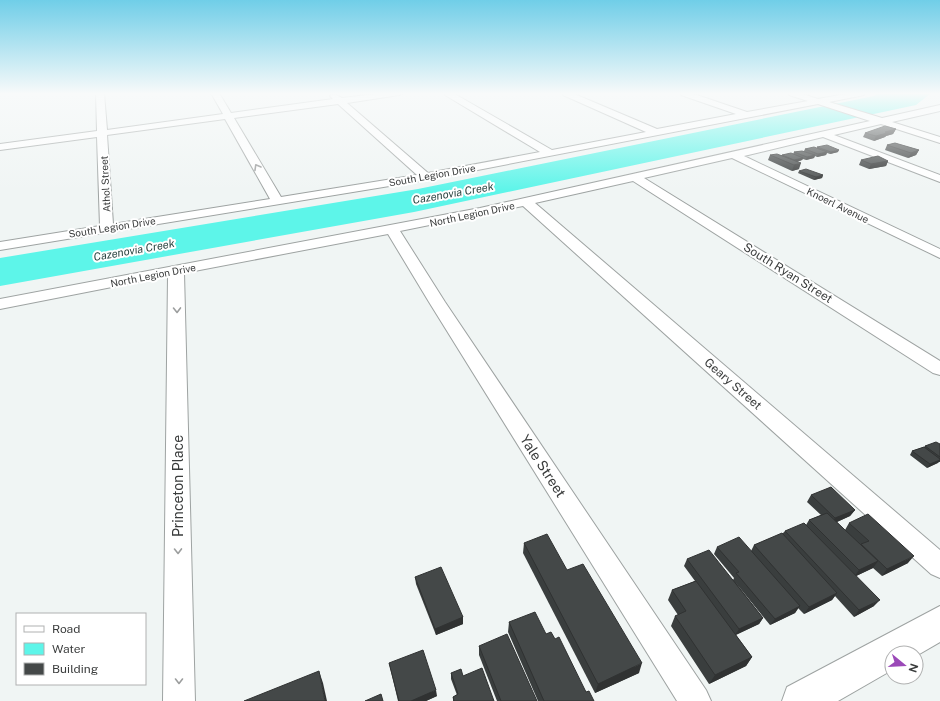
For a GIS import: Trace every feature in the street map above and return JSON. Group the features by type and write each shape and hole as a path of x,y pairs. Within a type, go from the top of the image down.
{"main road":[{"path":"801,701 940,623"}],"street":[{"name":"Athol Street","path":"102,126 108,228"},
{"path":"0,147 156,126"},
{"path":"234,126 277,201"},
{"path":"368,126 426,177"},
{"path":"504,126 550,153"},
{"path":"641,126 655,132"},
{"name":"South Legion Drive","path":"0,246 426,177 689,126"},
{"name":"North Legion Drive","path":"0,304 393,230 736,156 860,126"},
{"path":"898,126 940,140"},
{"path":"826,135 940,180"},
{"name":"Knoerl Avenue","path":"736,156 940,254"},
{"name":"South Ryan Street","path":"636,178 940,369"},
{"name":"Geary Street","path":"526,202 940,566"},
{"name":"Yale Street","path":"393,230 437,302 695,701"},
{"name":"Princeton Place","path":"176,271 178,420 176,446 179,701"}],"water":[{"name":"Cazenovia Creek","path":"728,126 819,126 414,212 0,286 0,258 418,189"}],"building":[{"path":"885,126 896,129 876,136 865,133"},
{"path":"895,143 919,150 911,153 887,145"},
{"path":"827,145 839,150 831,152 817,147"},
{"path":"814,147 827,152 818,154 805,149"},
{"path":"802,151 815,155 807,157 794,152"},
{"path":"791,153 803,158 794,160 782,155"},
{"path":"777,154 801,163 794,165 770,155"},
{"path":"878,156 888,161 871,164 861,160"},
{"path":"806,169 823,175 816,177 799,171"},
{"path":"936,442 940,444 940,457 925,446"},
{"path":"924,447 940,460 930,464 912,451"},
{"path":"831,487 855,510 835,518 811,495"},
{"path":"827,513 878,561 859,570 809,520"},
{"path":"868,514 914,556 887,569 861,544 869,541 849,523"},
{"path":"804,523 880,600 859,610 785,531"},
{"path":"782,533 837,593 809,607 754,545"},
{"path":"547,534 567,570 583,564 642,663 598,684 524,543"},
{"path":"739,537 800,606 775,619 736,573 739,572 717,547"},
{"path":"709,550 763,618 739,629 687,559"},
{"path":"441,567 463,617 435,629 415,577"},
{"path":"696,581 752,657 715,675 675,616 686,611 672,590"},
{"path":"535,612 546,634 551,632 555,639 559,637 586,692 589,691 594,701 544,701 509,622"},
{"path":"507,634 537,701 501,701 479,646"},
{"path":"423,650 436,690 411,701 399,701 389,663"},
{"path":"482,668 494,701 454,701 453,697 458,694 451,673 461,669 463,676"},
{"path":"319,671 325,701 244,701"},
{"path":"381,694 383,701 365,701"}]}
